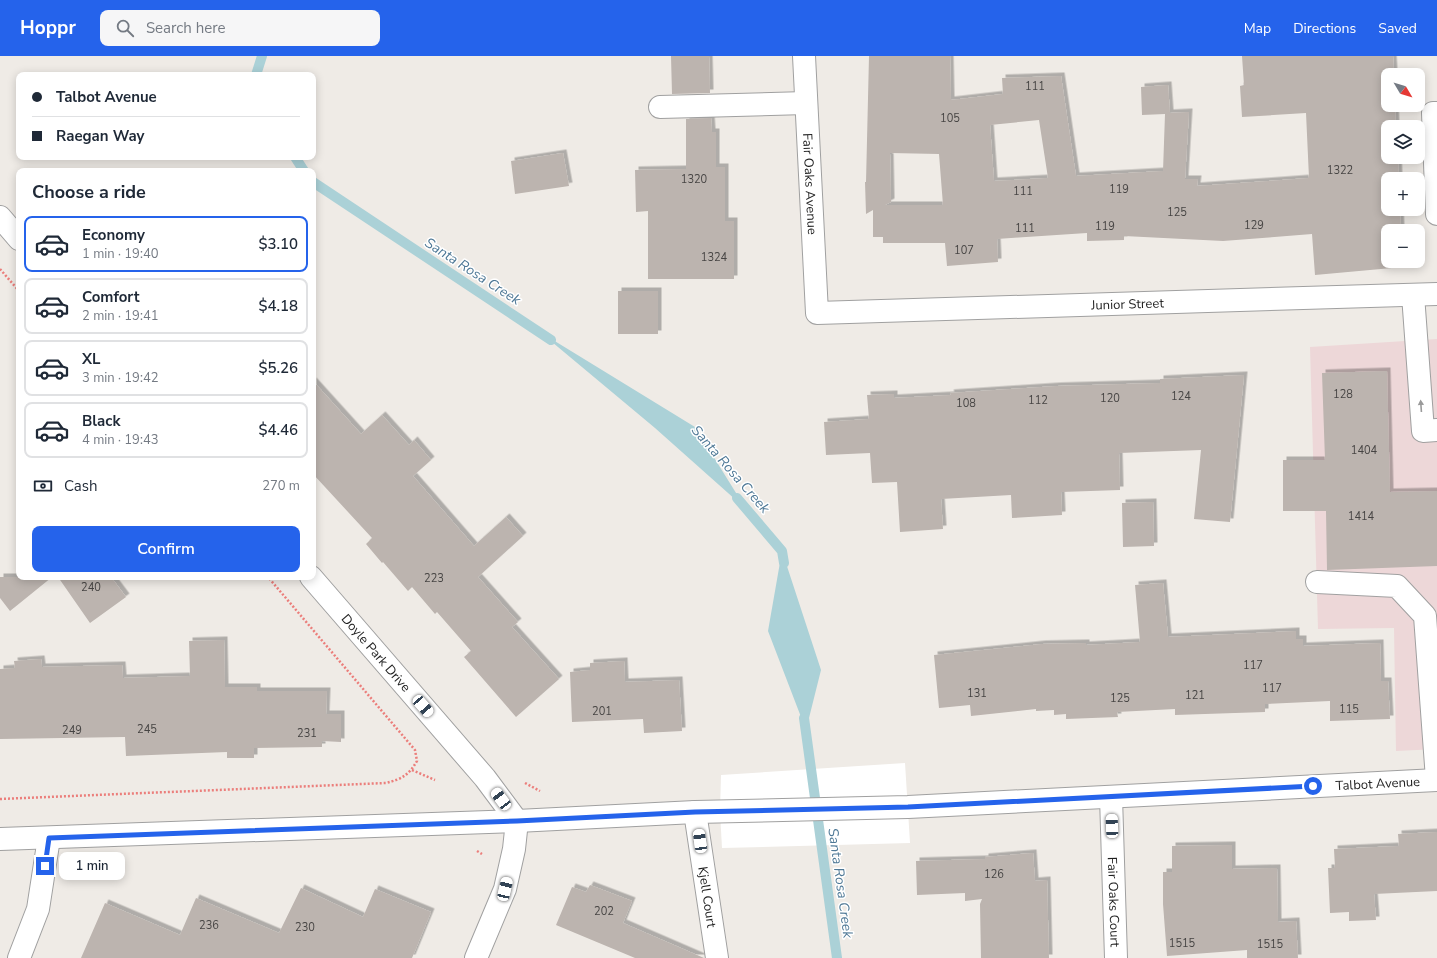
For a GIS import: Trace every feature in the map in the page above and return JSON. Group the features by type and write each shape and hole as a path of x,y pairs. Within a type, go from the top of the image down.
{"street":[{"name":"Fair Oaks Avenue","path":"804,56 817,312"},
{"path":"660,108 806,103"},
{"path":"1437,113 1433,113 1437,214"},
{"path":"0,217 16,236"},
{"name":"Junior Street","path":"817,312 1437,294"},
{"path":"1413,295 1423,431 1437,430"},
{"name":"Doyle Park Drive","path":"314,580 485,778 517,821"},
{"path":"1317,582 1397,586 1425,616 1437,779"},
{"name":"Talbot Avenue","path":"0,839 517,821 695,812 908,807 1437,779"},
{"name":"Fair Oaks Court","path":"1111,797 1116,958"},
{"name":"Kjell Court","path":"695,812 717,958"},
{"path":"476,958 505,889 514,849 517,821"},
{"path":"18,958 38,909 49,838"}],"path":[{"path":"0,269 16,287"},
{"path":"0,799 386,783 401,779 412,770 417,761 415,750 271,580"},
{"path":"412,770 435,780"},
{"path":"520,780 543,793"}],"shaded area":[{"path":"1437,339 1437,749 1396,751 1394,628 1318,629 1310,347"}],"water":[{"path":"540,332 695,427 746,509 655,428"},
{"path":"782,551 821,670 806,730 768,631"}],"pier":[{"path":"905,763 910,843 722,848 720,812 721,775"}],"building":[{"path":"671,56 709,56 710,93 672,94"},
{"path":"869,56 950,56 951,100 1003,94 1002,78 1061,76 1076,176 1163,171 1165,114 1142,115 1141,87 1168,85 1170,113 1189,112 1185,179 1198,179 1197,186 1309,178 1306,113 1242,117 1240,86 1244,85 1242,56 1393,56 1394,68 1381,68 1381,112 1395,112 1396,120 1381,120 1381,164 1398,164 1399,172 1381,172 1381,216 1400,216 1401,224 1381,224 1381,268 1392,268 1315,275 1312,234 1223,241 1124,236 1124,240 1087,241 1087,233 997,239 998,262 947,266 945,243 883,243 883,237 873,237 873,210 866,214 865,182","holes":["1039,120 1048,178 994,181 990,125","890,153 939,154 943,205 885,205 891,202"]},
{"path":"711,118 712,132 716,132 716,167 725,167 725,221 734,221 734,279 648,279 648,211 636,212 635,170 686,169 686,119"},
{"path":"563,153 569,186 515,194 511,161"},
{"path":"618,291 658,291 658,334 618,334"},
{"path":"1387,371 1390,492 1437,491 1437,566 1327,570 1326,511 1283,511 1283,460 1325,460 1322,373"},
{"path":"1244,375 1230,522 1194,519 1201,450 1119,453 1120,490 1061,492 1062,515 1012,518 1011,495 941,499 943,529 900,532 897,482 872,483 870,453 826,455 824,422 869,419 867,395 894,394 894,398 951,395 950,393 1057,386 1160,383 1160,379"},
{"path":"316,384 361,434 382,415 409,445 414,440 431,460 413,476 474,546 506,517 523,536 478,577 518,622 512,627 559,679 516,717 464,657 471,651 437,612 435,614 412,587 408,591 366,544 372,538 316,477"},
{"path":"1153,502 1154,546 1123,547 1122,503"},
{"path":"0,577 16,577 16,580 48,580 10,611 0,598"},
{"path":"60,580 113,580 126,597 90,623"},
{"path":"1163,583 1168,637 1296,631 1296,639 1303,639 1303,646 1380,643 1381,681 1388,681 1390,719 1330,721 1330,701 1265,704 1265,712 1175,715 1175,709 1117,712 1118,717 1066,719 1066,714 1054,715 1054,710 1036,711 1036,709 971,716 970,705 939,708 934,655 1042,644 1086,643 1086,645 1140,642 1135,585"},
{"path":"224,640 225,687 257,687 257,691 327,691 326,714 341,714 341,742 322,741 322,747 254,748 254,758 227,758 227,752 126,756 125,737 0,739 0,669 15,668 14,661 41,659 42,667 122,665 123,678 190,676 189,641"},
{"path":"624,661 625,682 679,680 682,731 644,733 643,719 572,722 570,672 590,670 590,663"},
{"path":"1437,832 1437,891 1374,894 1376,920 1349,921 1349,912 1330,913 1328,868 1335,868 1334,849 1399,846 1398,834"},
{"path":"1232,845 1232,869 1277,868 1278,922 1296,921 1298,958 1247,958 1247,950 1167,956 1163,904 1163,872 1172,872 1172,846"},
{"path":"1033,853 1035,881 1047,880 1049,958 981,958 980,904 982,899 965,901 965,893 917,895 916,861 985,859 985,857"},
{"path":"590,885 632,901 623,923 704,958 635,958 556,925 572,887 586,892"},
{"path":"301,888 363,917 375,889 431,912 412,958 81,958 105,903 180,935 196,898 279,933"}],"waterway":[{"name":"Santa Rosa Creek","path":"257,72 262,56"},
{"name":"Santa Rosa Creek","path":"297,160 302,168"},
{"name":"Santa Rosa Creek","path":"316,184 551,340"},
{"name":"Santa Rosa Creek","path":"737,498 782,551 784,563"},
{"name":"Santa Rosa Creek","path":"804,718 837,958"}],"route":[{"path":"45,866 49,838 517,821 695,812 908,807 1313,786"}]}
